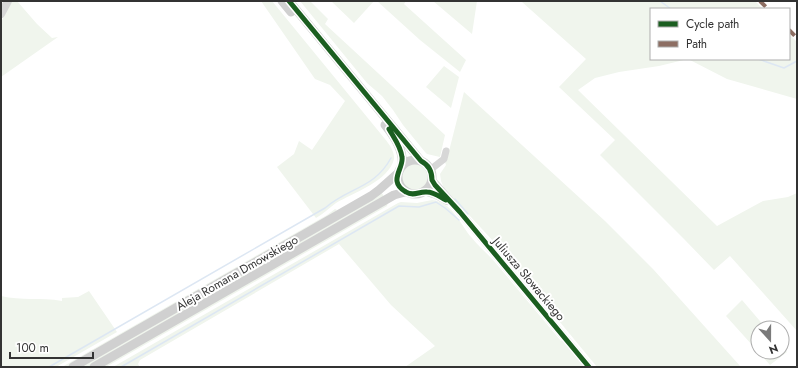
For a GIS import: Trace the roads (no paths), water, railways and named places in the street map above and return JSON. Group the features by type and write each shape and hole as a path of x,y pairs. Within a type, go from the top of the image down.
{"main road":[{"path":"282,1 388,129 396,141 402,154 402,165 397,174 399,184 406,192 415,194 424,191 430,185 432,180 428,166 421,161 289,1"},
{"path":"402,165 411,160 421,161"},
{"name":"Aleja Romana Dmowskiego","path":"74,367 371,196 397,174"},
{"name":"Aleja Romana Dmowskiego","path":"94,367 394,195 406,192"}],"street":[{"path":"1,14 8,1"},
{"path":"430,170 444,159 446,151"},
{"name":"Juliusza Słowackiego","path":"432,180 589,367"},
{"name":"Juliusza Słowackiego","path":"424,191 436,195 453,204"}],"waterway":[{"path":"660,1 670,8"},
{"path":"761,60 784,68 797,61"},
{"path":"49,367 325,208 334,201 361,187 377,176 391,158"},
{"path":"455,199 468,214"},
{"path":"121,367 399,206 419,207 436,202 459,220"}]}
